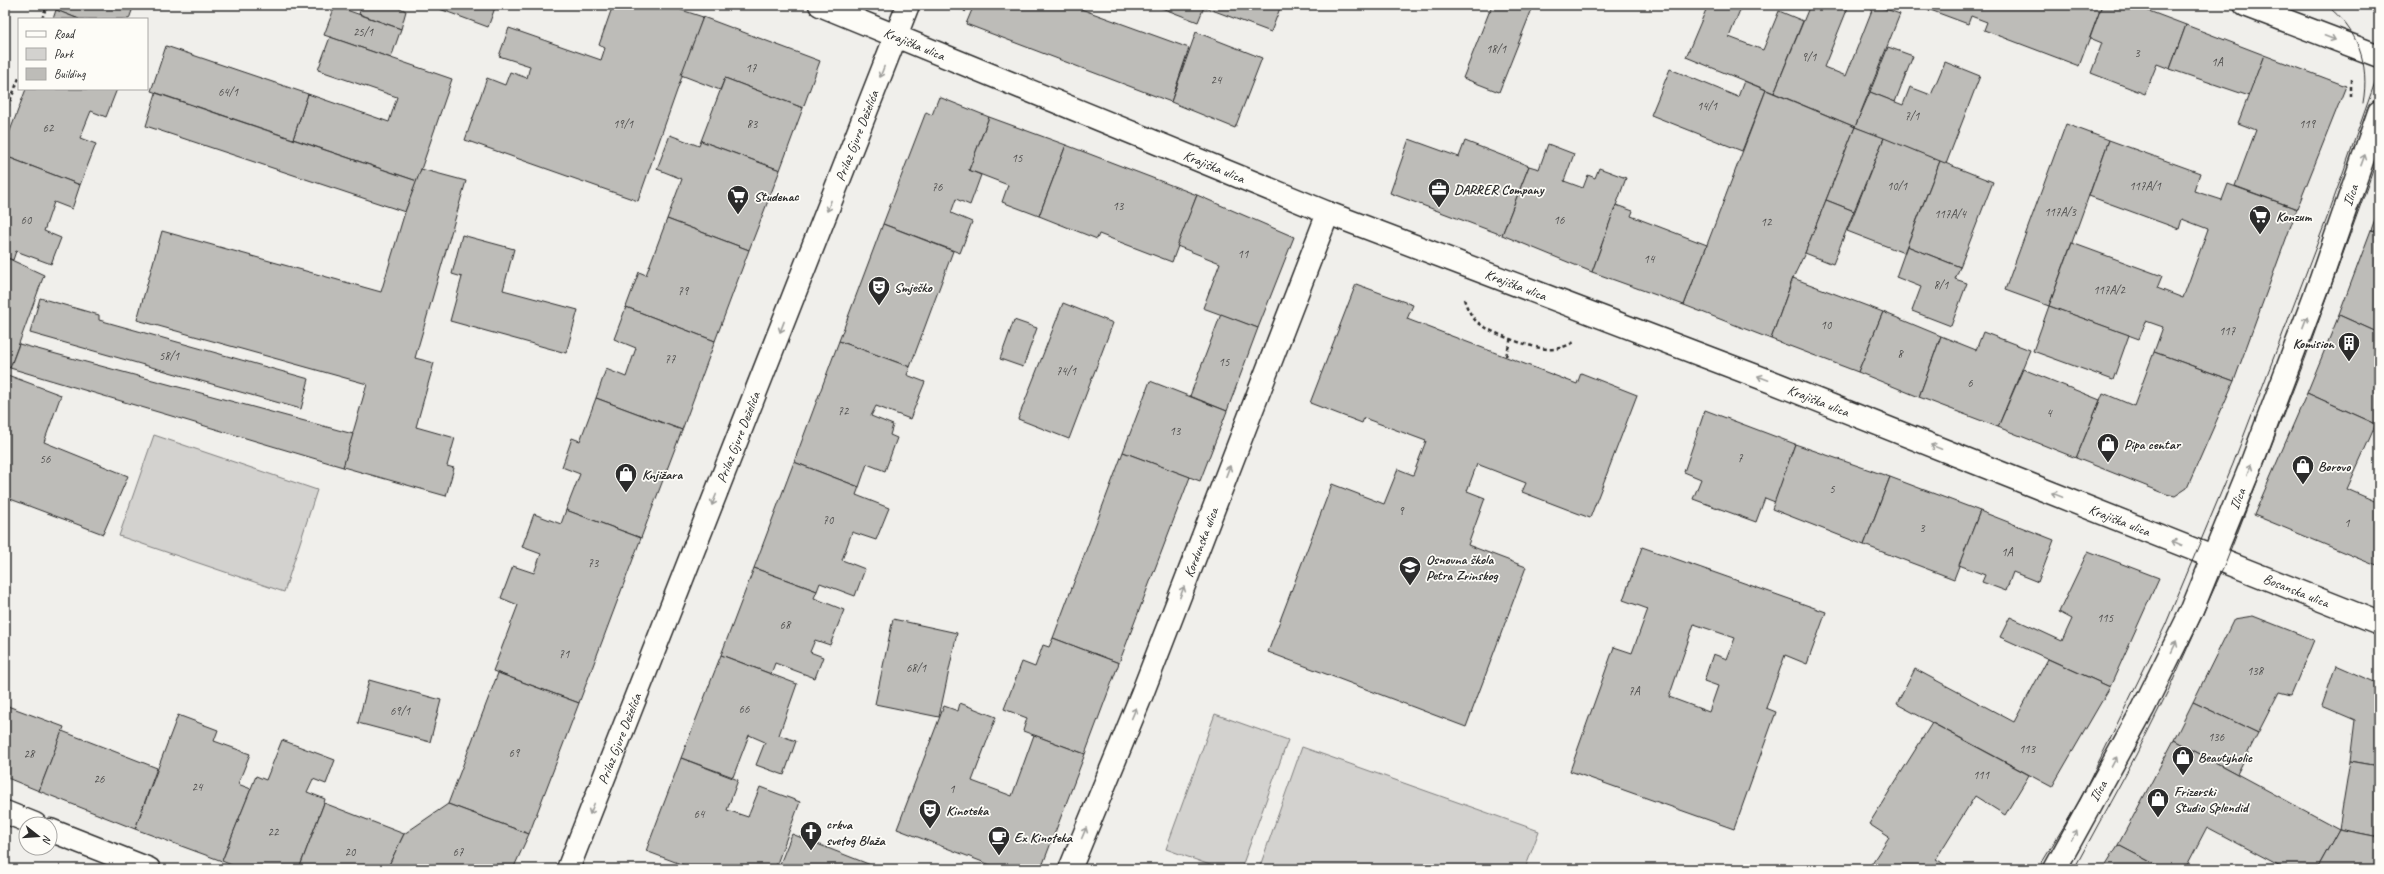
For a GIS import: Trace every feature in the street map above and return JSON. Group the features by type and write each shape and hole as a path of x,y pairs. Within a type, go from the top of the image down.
{"street":[{"name":"Krajiška ulica","path":"820,5 1328,213 1765,379 2214,558"},
{"name":"Prilaz Gjure Deželića","path":"568,869 908,5"},
{"path":"2245,5 2379,56"},
{"name":"Ilica","path":"2055,869 2143,709 2181,634 2214,558 2320,282 2379,112"},
{"name":"Kordunska ulica","path":"1070,869 1142,694 1328,213"},
{"name":"Bosanska ulica","path":"2214,558 2338,605 2379,623"},
{"path":"5,812 18,817"},
{"path":"58,833 149,869"}],"path":[{"path":"42,18 47,5"},
{"path":"951,5 966,11"},
{"path":"5,114 18,81"},
{"path":"1463,292 1466,307 1476,320 1492,331 1548,350 1568,345 1581,338"},
{"path":"1506,356 1511,338"}],"green space":[{"path":"154,435 317,490 284,592 119,536"},
{"path":"1215,714 1288,740 1241,869 1221,869 1166,849"},
{"path":"1302,747 1539,831 1525,869 1259,869"}],"building":[{"path":"58,5 134,5 129,18 76,18 56,10"},
{"path":"287,5 298,5 296,9"},
{"path":"362,5 399,5 398,7 406,11 401,29 359,14"},
{"path":"429,5 496,5 488,27"},
{"path":"613,5 666,5 703,17 638,201 465,140 487,78 505,85 510,72 527,78 530,66 499,56 509,28 601,60 605,48 599,45"},
{"path":"974,5 1070,5 1189,48 1171,102 966,24"},
{"path":"1154,5 1272,5 1280,8 1271,32 1204,7 1198,22"},
{"path":"1492,5 1522,5 1532,9 1499,92 1463,78"},
{"path":"1708,5 1742,5 1729,37 1763,50 1779,11 1803,21 1774,93 1686,57"},
{"path":"1810,5 1849,5 1824,67 1846,76 1874,5 1900,14 1855,127 1774,93"},
{"path":"1926,5 2102,5 2079,66 1984,30 1987,22 1971,16 1968,24 1925,8"},
{"path":"2102,5 2133,5 2186,25 2170,69 2157,64 2145,94 2091,73 2102,43 2090,38"},
{"path":"335,6 401,29 391,58 324,35"},
{"path":"56,10 76,18 53,18"},
{"path":"703,17 820,61 803,108 725,78 720,90 681,75"},
{"path":"2186,25 2264,55 2249,96 2170,69"},
{"path":"1196,32 1262,58 1235,128 1171,102"},
{"path":"330,37 452,79 417,181 293,139 308,94 389,122 397,97 318,70"},
{"path":"166,46 308,94 293,139 151,91"},
{"path":"1888,47 1913,56 1895,102 1870,92"},
{"path":"2264,55 2346,86 2297,209 2235,186 2256,130 2238,123"},
{"path":"1945,62 1980,76 1946,164 1855,127 1870,92 1903,105 1910,87 1931,95"},
{"path":"1670,69 1738,97 1744,81 1766,90 1742,151 1651,115"},
{"path":"725,78 803,108 780,170 701,141"},
{"path":"26,90 117,90 106,117 91,111 80,138 96,144 80,185 5,156 5,144"},
{"path":"1766,90 1855,127 1805,253 1793,278 1771,339 1684,305"},
{"path":"156,93 417,181 405,212 146,126"},
{"path":"939,97 989,117 969,170 981,175 970,205 956,199 951,213 972,222 960,253 883,224 926,112 932,115"},
{"path":"989,117 1066,145 1039,216 1002,202 1008,185 969,170"},
{"path":"2066,124 2109,140 2049,306 2005,290"},
{"path":"1855,127 1884,138 1854,211 1826,200"},
{"path":"670,135 699,146 701,141 780,170 749,250 667,219 682,179 657,169"},
{"path":"1884,138 1940,161 1904,253 1847,231"},
{"path":"1409,139 1459,157 1465,141 1529,166 1502,235 1390,193"},
{"path":"2109,140 2200,173 2194,191 2222,200 2228,184 2297,209 2234,381 2154,352 2163,327 2146,321 2139,339 2049,306 2072,243 2162,276 2157,288 2183,298 2208,229 2182,219 2179,229 2089,196"},
{"path":"1548,144 1574,154 1564,181 1583,188 1588,175 1595,178 1599,168 1626,178 1592,272 1502,235 1529,166 1539,169"},
{"path":"1066,145 1197,195 1172,262 1099,234 1097,239 1039,216"},
{"path":"5,156 80,185 72,209 54,202 44,231 61,238 51,264 16,251 13,260 5,257"},
{"path":"1940,161 1993,182 1960,267 1907,246"},
{"path":"421,169 466,181 415,358 434,363 416,427 455,438 447,466 454,468 446,496 343,467 367,384 137,320 162,231 381,292 405,212"},
{"path":"1197,195 1294,237 1258,328 1203,308 1220,263 1177,246"},
{"path":"1826,200 1854,211 1833,264 1805,253"},
{"path":"1616,205 1633,211 1631,216 1707,245 1684,305 1592,272"},
{"path":"2379,208 2379,233 2371,230"},
{"path":"667,219 749,250 715,341 626,307 639,272 646,275"},
{"path":"883,224 953,251 910,367 839,341"},
{"path":"2371,230 2379,233 2379,333 2339,315"},
{"path":"462,235 514,249 503,290 578,310 566,353 450,321 462,277 452,274"},
{"path":"1907,246 1960,267 1955,279 1967,283 1951,326 1912,311 1921,287 1896,277"},
{"path":"5,257 44,275 10,368 5,366"},
{"path":"1793,278 1883,312 1858,372 1771,339"},
{"path":"1356,284 1413,305 1407,319 1577,384 1581,373 1637,395 1590,518 1522,492 1526,483 1477,464 1467,491 1485,498 1468,545 1526,567 1466,727 1268,652 1332,484 1384,504 1398,469 1413,475 1426,441 1364,418 1362,423 1310,403"},
{"path":"40,298 99,315 99,320 309,379 301,409 30,333"},
{"path":"1063,303 1113,323 1069,439 1018,419"},
{"path":"2049,306 2129,335 2113,380 2033,351"},
{"path":"626,307 715,341 682,430 596,398 606,369 626,377 636,348 614,339"},
{"path":"1883,312 1941,336 1919,397 1858,372"},
{"path":"1221,314 1258,328 1227,411 1190,396"},
{"name":"Komision","path":"2339,315 2379,333 2379,416 2376,424 2307,393"},
{"path":"1014,320 1037,328 1023,367 1000,359"},
{"path":"1983,332 2030,350 1998,427 1919,397 1941,336 1976,350"},
{"path":"839,341 910,367 907,375 925,382 910,419 876,406 871,416 893,425 890,435 897,438 885,471 867,464 859,487 794,462"},
{"path":"19,344 353,434 343,467 10,368"},
{"path":"2154,352 2234,381 2187,488 2175,496 2166,494 2076,458 2103,393 2134,406"},
{"path":"2023,369 2100,400 2076,458 1998,427"},
{"path":"5,374 61,395 44,442 128,476 103,534 5,497"},
{"path":"1150,381 1227,411 1200,481 1123,452"},
{"path":"2307,393 2376,424 2347,489 2379,503 2379,567 2254,515"},
{"path":"596,398 682,430 641,538 566,510 580,474 562,467 572,438 580,441"},
{"path":"1705,410 1795,444 1775,502 1765,498 1756,522 1693,499 1701,479 1684,472"},
{"path":"1795,444 1890,477 1864,545 1772,509"},
{"path":"1123,452 1190,477 1119,663 1053,638"},
{"path":"794,462 859,487 856,495 889,508 876,540 852,532 842,560 865,569 855,596 820,583 817,591 754,568"},
{"path":"1890,477 1980,511 1954,579 1864,545"},
{"path":"566,510 641,538 579,703 493,671 518,605 501,598 513,566 534,573 541,554 522,547 534,514 561,524"},
{"path":"1980,511 2054,540 2038,582 2013,572 2006,591 1982,582 1985,575 1959,565"},
{"path":"1642,547 1826,612 1807,664 1785,655 1766,708 1776,712 1734,829 1570,771 1614,647 1632,653 1648,609 1623,600","holes":["1694,624 1735,638 1727,659 1713,654 1704,681 1718,686 1709,712 1669,697"]},
{"path":"2088,551 2159,578 2110,687 2000,637 2010,617 2062,641 2072,619 2059,612"},
{"path":"754,568 817,591 814,598 844,610 830,645 815,640 810,652 823,657 815,678 775,663 771,674 721,655"},
{"path":"2253,616 2314,640 2291,695 2279,692 2258,733 2193,702 2234,619"},
{"path":"893,619 957,633 939,717 875,704"},
{"path":"1053,638 1119,663 1085,754 1023,731 1027,718 1004,709 1022,662 1035,667 1043,645 1049,647"},
{"path":"721,655 797,684 779,735 796,741 784,775 756,765 765,742 749,735 733,777 681,758"},
{"path":"2048,659 2110,687 2052,787 1897,704 1915,669 2014,722"},
{"path":"2336,665 2379,684 2379,766 2350,761 2355,720 2322,706"},
{"path":"498,673 579,703 529,834 448,804"},
{"path":"369,680 441,700 430,742 358,723"},
{"path":"2193,702 2258,733 2237,774 2174,740"},
{"path":"960,703 996,717 972,781 1012,796 1034,735 1085,754 1041,869 1001,869 897,829 944,706 958,711"},
{"path":"5,705 64,727 39,791 5,777"},
{"path":"178,715 218,730 214,741 250,754 238,784 251,789 222,861 135,829"},
{"path":"1932,723 2029,775 2005,815 1975,796 1936,859 1952,869 1868,869 1889,837 1869,824"},
{"path":"62,731 157,768 135,829 39,791"},
{"path":"282,740 335,760 326,784 313,779 307,792 325,799 324,803 299,869 241,869 222,861 256,776 266,780"},
{"path":"2174,740 2339,829 2317,869 2286,869 2207,827 2185,869 2164,869 2118,845"},
{"path":"681,758 738,780 727,810 748,817 760,787 800,802 775,869 694,869 646,851"},
{"path":"2350,761 2379,766 2379,837 2339,829"},
{"path":"324,803 404,834 387,869 299,869"},
{"path":"448,804 529,834 513,869 387,869 404,834"},
{"path":"2339,829 2379,837 2379,865 2377,869 2317,869"},
{"name":"crkva svetog Blaža","path":"792,834 881,869 778,869"},
{"path":"2118,845 2164,869 2103,869"}],"tram line":[{"path":"2326,5 2346,25 2354,36 2359,48 2365,75 2363,103"},
{"path":"2366,5 2379,18"},
{"path":"2038,869 2080,800 2165,626 2233,464 2327,218 2379,71"},
{"path":"2074,869 2136,755 2170,687 2226,562 2305,359 2379,154"}],"place":[{"name":"DARRER Company","path":"1439,208"},
{"name":"Studenac","path":"738,216"},
{"name":"Konzum","path":"2260,236"},
{"name":"Smješko","path":"879,306"},
{"name":"Komision","path":"2349,362"},
{"name":"Pipa centar","path":"2108,464"},
{"name":"Borovo","path":"2303,486"},
{"name":"Knjižara","path":"626,494"},
{"name":"Osnovna škola Petra Zrinskog","path":"1410,586"},
{"name":"Beautyholic","path":"2183,776"},
{"name":"Frizerski Studio Splendid","path":"2158,818"},
{"name":"Kinoteka","path":"930,830"},
{"name":"crkva svetog Blaža","path":"811,852"},
{"name":"Ex Kinoteka","path":"999,856"}]}
